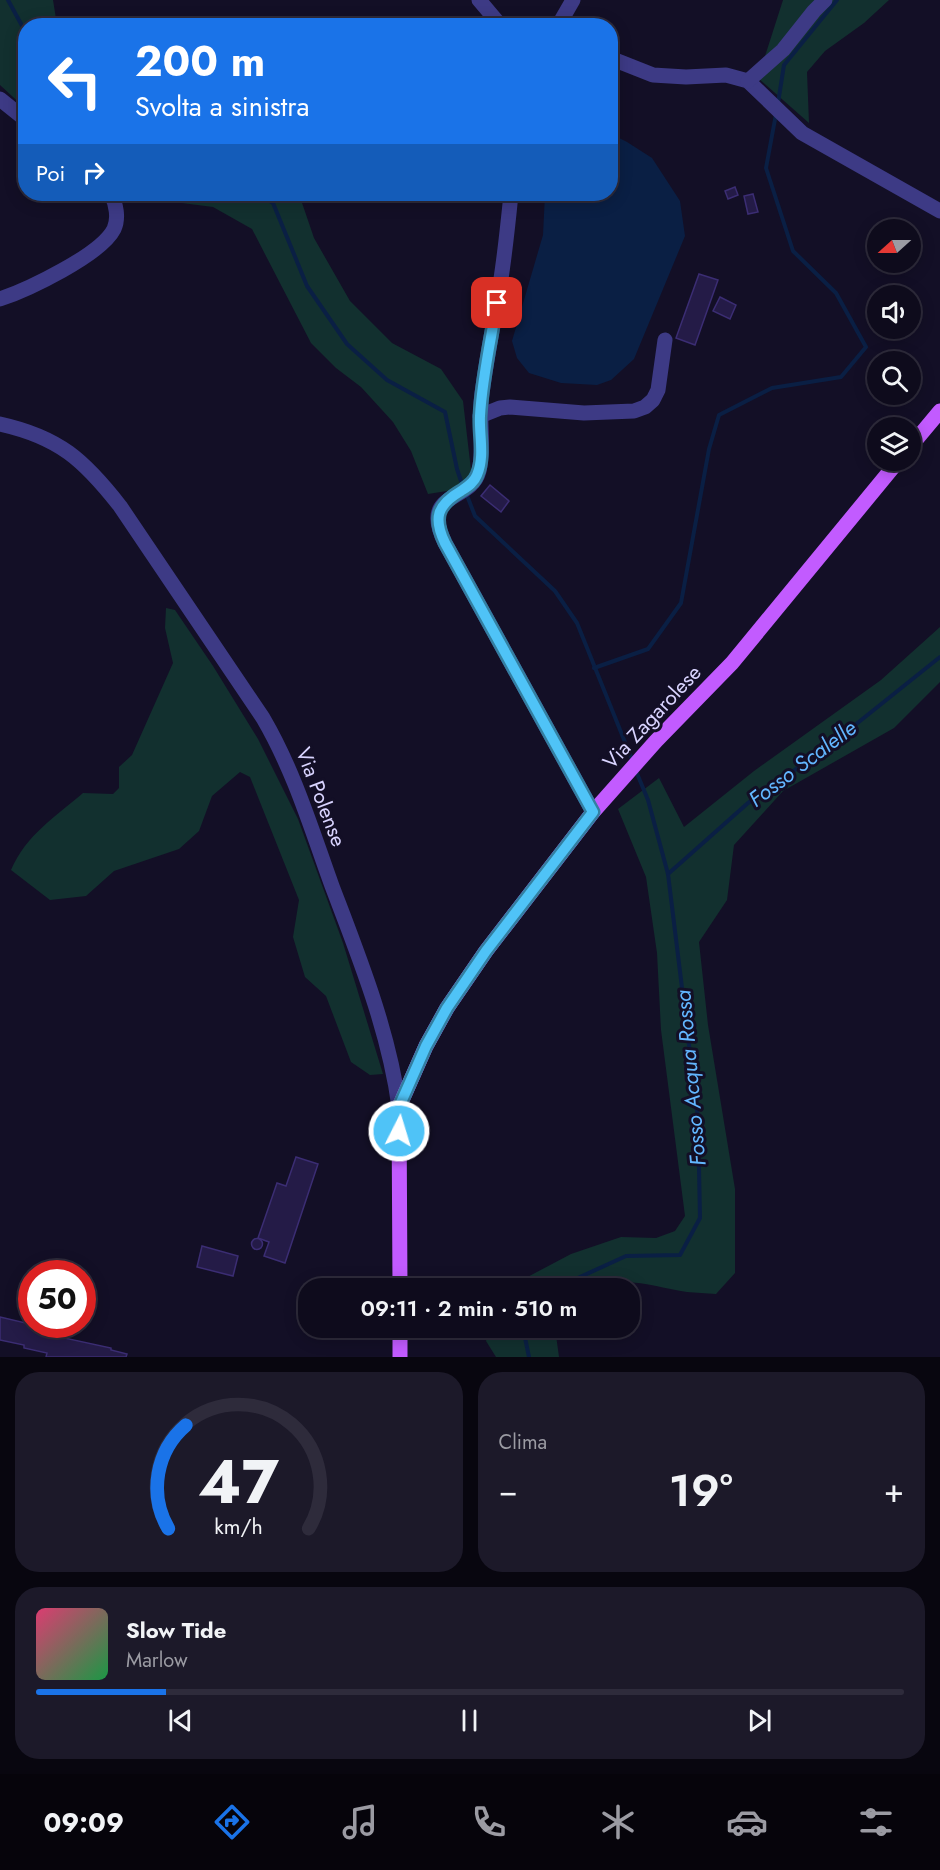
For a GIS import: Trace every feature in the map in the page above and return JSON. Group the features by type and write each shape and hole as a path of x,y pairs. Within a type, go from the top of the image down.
{"main road":[{"path":"921,434 940,411"},
{"name":"Via Zagarolese","path":"399,1107 430,1038 465,979 593,812 656,741 732,663 890,471"},
{"name":"Via Polense","path":"399,1107 400,1278"},
{"path":"400,1338 400,1357"}],"street":[{"path":"479,0 494,18"},
{"path":"563,18 573,0"},
{"path":"748,81 783,50 825,0"},
{"path":"618,61 652,75 686,77 726,75 748,81 802,133 940,211"},
{"path":"0,99 18,114"},
{"path":"0,299 55,275 107,238 114,229 116,219 114,201"},
{"path":"510,201 501,281 482,395 478,474 472,483 451,497 440,509 438,521 445,543 593,812"},
{"path":"480,416 500,408 510,407 584,413 634,411 645,407 653,400 658,390 665,340"},
{"name":"Via Polense","path":"0,424 25,431 58,445 78,458 100,481 120,506 263,718 299,792 359,957 392,1066 399,1107"}],"green space":[{"path":"0,0 53,0 56,18 18,18 18,102 0,85"},
{"path":"783,0 889,0 864,23 825,51 807,72 809,123 758,78"},
{"path":"172,201 301,201 314,238 350,301 392,343 441,369 463,401 471,470 468,481 453,490 428,494 411,451 393,422 361,387 336,368 311,343 252,229 213,207"},
{"path":"166,608 175,610 213,666 258,739 298,819 343,943 383,1074 370,1075 351,1062 326,996 305,977 293,937 299,900 250,777 240,772 212,796 199,831 179,849 114,871 86,896 50,900 11,870 33,837 83,793 113,794 119,788 119,767 132,755 173,663 165,628"},
{"path":"940,627 940,682 894,728 783,791 734,845 727,900 699,942 708,1025 735,1189 735,1273 716,1294 687,1292 640,1284 640,1278 526,1278 571,1254 621,1237 656,1238 675,1231 685,1216 661,1030 657,953 646,877 618,809 659,778 684,827 754,771 881,680"},
{"path":"487,1338 556,1338 559,1357 496,1357 486,1341"}],"water":[{"path":"618,138 652,158 680,201 685,236 634,359 611,380 597,385 561,383 529,373 517,358 512,341 543,235 545,201 618,201"}],"building":[{"path":"735,187 738,195 728,199 725,191"},
{"path":"753,194 758,212 748,214 744,196"},
{"path":"699,274 718,280 695,345 676,338"},
{"path":"720,297 736,305 730,319 713,311"},
{"path":"490,485 509,501 501,512 481,496"},
{"path":"296,1157 318,1164 285,1263 264,1256 269,1242 258,1238 277,1183 286,1186"},
{"path":"257,1238 263,1244 257,1250 251,1244"},
{"path":"202,1246 238,1256 233,1276 197,1267"},
{"path":"0,1317 18,1321 18,1338 64,1338 111,1348 111,1350 127,1354 126,1357 46,1357 47,1353 0,1340"}],"waterway":[{"name":"Fosso Acqua Rossa","path":"8,0 18,18"},
{"path":"778,103 784,65 837,0"},
{"path":"594,668 648,649 681,603 709,449 719,415 772,388 841,377 866,347 836,293 793,251 766,168 776,114"},
{"name":"Fosso Acqua Rossa","path":"270,201 273,203 307,286 347,344 387,380 445,412 461,481"},
{"name":"Fosso Acqua Rossa","path":"468,498 475,516 555,591 577,623 631,757"},
{"name":"Fosso Scalelle","path":"668,874 748,803 830,745 940,657"},
{"name":"Fosso Acqua Rossa","path":"578,1278 626,1256 680,1255 700,1218 698,1118 668,874 648,800 636,771"},
{"name":"Fosso Acqua Rossa","path":"525,1338 529,1357"}],"route":[{"path":"399,1131 399,1107 426,1046 447,1008 465,979 593,812 445,543 438,521 440,509 451,497 468,486 478,474 482,395 497,303"}]}
